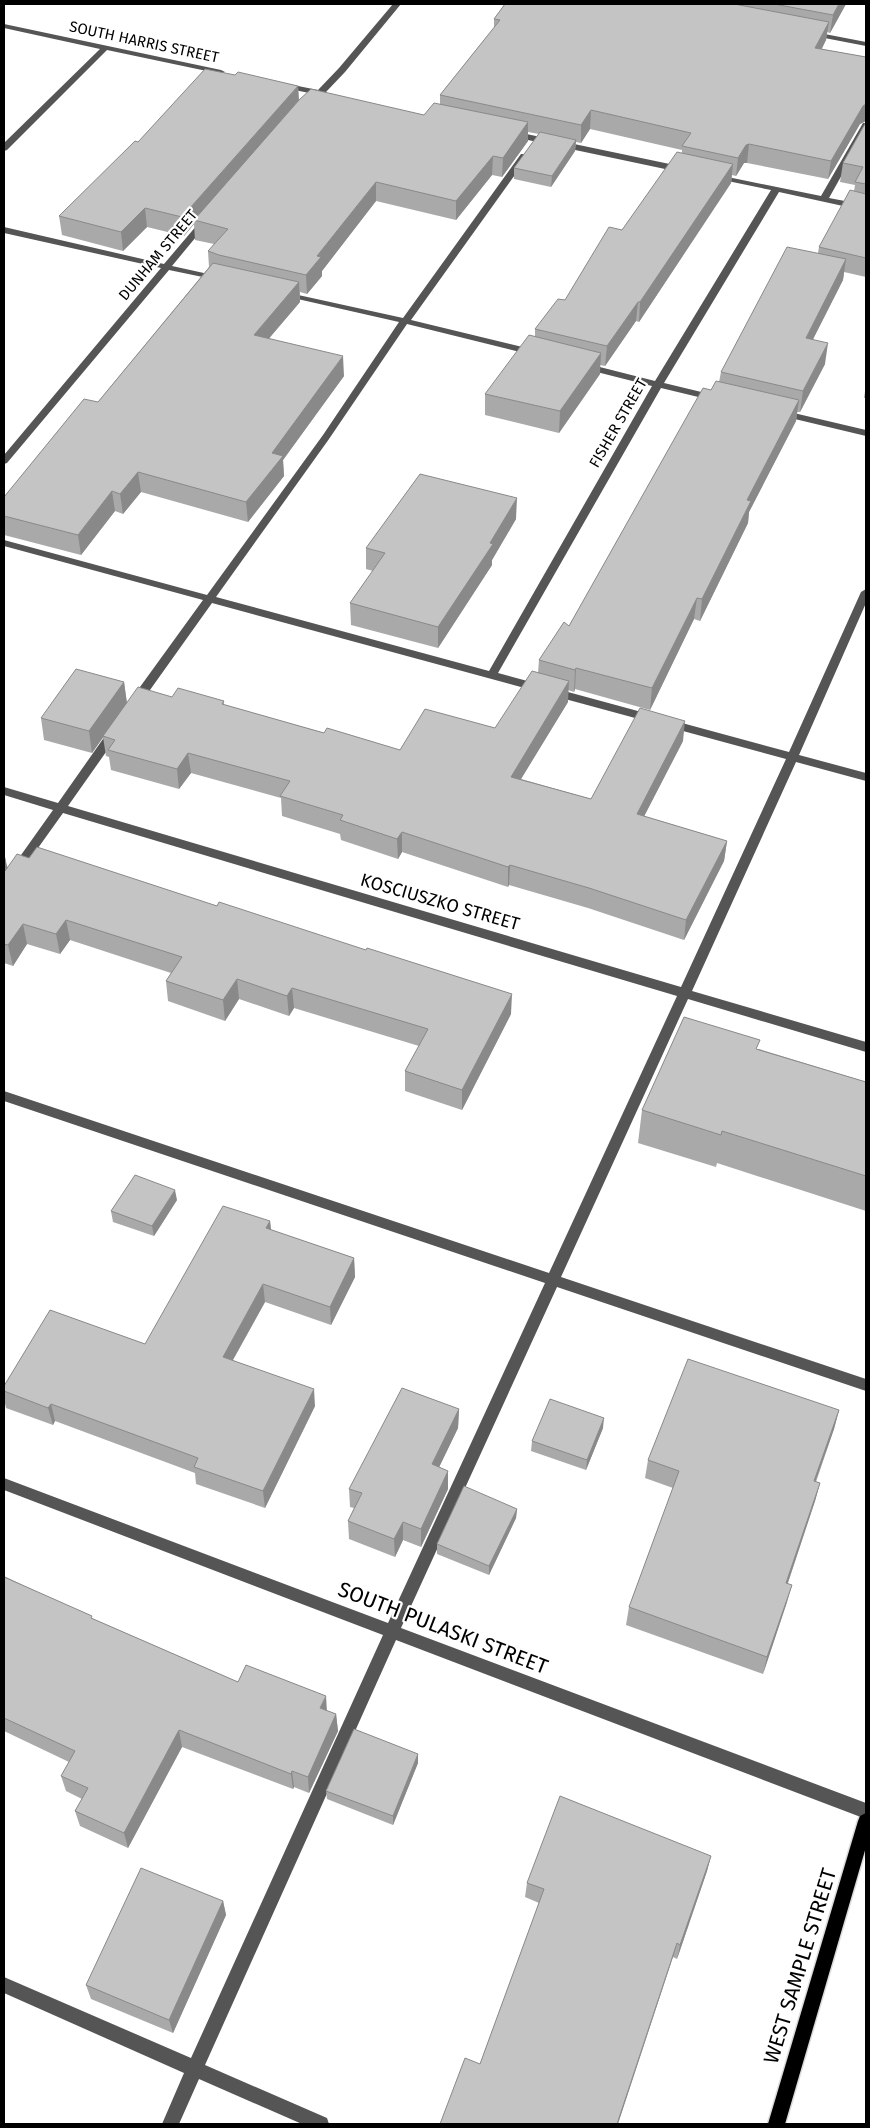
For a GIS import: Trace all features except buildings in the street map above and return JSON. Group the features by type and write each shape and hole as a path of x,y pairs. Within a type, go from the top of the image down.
{"main road":[{"name":"WEST SAMPLE STREET","path":"776,2124 866,1821"}],"street":[{"path":"308,104 325,94 397,4"},
{"name":"SOUTH HARRIS STREET","path":"4,26 234,75"},
{"path":"798,31 866,44"},
{"path":"4,148 105,48"},
{"path":"272,83 325,94"},
{"path":"824,199 866,125"},
{"path":"499,131 690,171"},
{"path":"4,887 326,438 405,321 536,139"},
{"path":"709,175 866,208"},
{"name":"FISHER STREET","path":"491,676 658,384 776,189"},
{"name":"DUNHAM STREET","path":"4,461 215,209"},
{"path":"4,230 233,282"},
{"path":"271,290 546,356"},
{"path":"574,363 724,400"},
{"path":"772,411 866,433"},
{"path":"4,543 866,777"},
{"path":"170,2124 392,1631 686,993 866,592"},
{"name":"KOSCIUSZKO STREET","path":"4,791 866,1047"},
{"path":"4,1096 866,1385"},
{"name":"SOUTH PULASKI STREET","path":"4,1484 866,1811"},
{"path":"4,1986 320,2124"}]}
